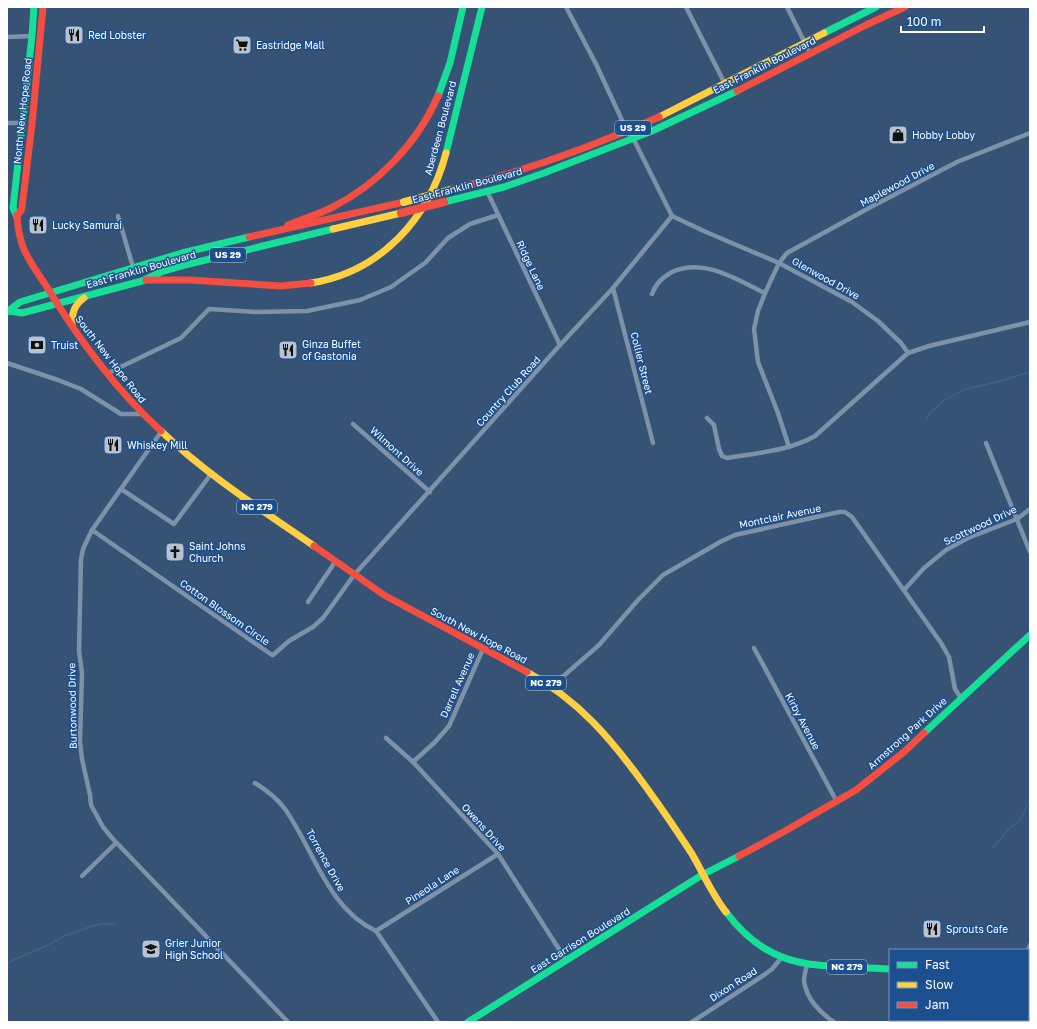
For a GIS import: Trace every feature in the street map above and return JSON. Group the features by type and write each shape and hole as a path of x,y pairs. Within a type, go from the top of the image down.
{"main road":[{"name":"North New Hope Road","path":"34,7 13,211 17,216 18,232 23,248 50,293"},
{"name":"North New Hope Road","path":"17,216 22,209 43,7"},
{"name":"Aberdeen Boulevard","path":"267,233 330,209 345,200 376,178 402,152 421,128 440,92 464,7"},
{"name":"Aberdeen Boulevard","path":"142,281 204,280 275,286 314,284 347,274 373,260 384,252 409,228 434,187 449,138 482,7"},
{"name":"East Franklin Boulevard","path":"8,311 20,302 182,253 404,202 524,170 627,131 660,116 876,7"},
{"name":"East Franklin Boulevard","path":"8,311 22,313 142,281 161,272 185,265 487,192 544,173 678,119 905,7"},
{"path":"24,106 27,111 28,120 32,124"},
{"name":"South New Hope Road","path":"50,293 72,326 142,414 211,474 335,562 409,610 552,686 582,710 610,738 675,829 697,864 702,875 740,930 759,945 782,957 807,965 825,967 889,968"},
{"path":"72,326 72,315 76,305 88,295"},
{"name":"Armstrong Park Drive","path":"702,875 837,802 856,790 891,763 1030,635"},
{"name":"East Garrison Boulevard","path":"468,1022 702,875"}],"street":[{"path":"566,7 596,64 627,131 633,138 672,216"},
{"path":"686,7 725,84"},
{"path":"787,7 810,53"},
{"path":"7,37 32,36"},
{"path":"7,123 22,123"},
{"name":"Maplewood Drive","path":"780,263 788,253 882,201 957,162 1030,133"},
{"name":"Ridge Lane","path":"487,192 560,345"},
{"path":"108,373 181,338 209,309 256,312 307,311 360,300 391,287 425,263 448,238 470,224 498,215"},
{"path":"118,216 133,267"},
{"name":"Glenwood Drive","path":"672,216 780,263 852,302 878,321 901,343 908,353"},
{"name":"Country Club Road","path":"354,575 613,288 672,216"},
{"path":"780,263 765,293 758,311 754,329 758,362 790,447"},
{"path":"652,294 655,285 663,277 679,269 693,267 707,268 721,272 765,293"},
{"name":"Collier Street","path":"613,288 652,443"},
{"path":"707,418 714,425 722,456 727,458 790,447 803,443 815,436 908,353 929,346 1030,322"},
{"path":"7,363 81,389 121,414 142,414"},
{"name":"Wilmont Drive","path":"353,424 430,492"},
{"name":"Burtonwood Drive","path":"161,432 92,530 83,549 80,567 79,651 82,673 81,748 91,805 103,827 116,843 288,1022"},
{"path":"986,443 1030,552"},
{"path":"121,489 174,524 211,474"},
{"name":"Scottwood Drive","path":"904,590 924,568 946,550 968,538 1017,519 1030,509"},
{"name":"Montclair Avenue","path":"552,686 599,645 642,595 664,575 727,538 746,531 845,512 852,517 950,657 955,689 961,698"},
{"name":"Cotton Blossom Circle","path":"92,530 272,655 288,641 318,623 330,611 354,575"},
{"path":"308,602 335,562"},
{"name":"Kirby Avenue","path":"754,648 837,802"},
{"name":"Darrell Avenue","path":"413,762 435,742 449,726 483,649"},
{"name":"Owens Drive","path":"386,738 413,762 498,854 566,960"},
{"name":"Torrence Drive","path":"255,783 269,793 284,808 296,826 334,895 341,904 360,921 376,932 438,1022"},
{"path":"82,876 116,843"},
{"name":"Pineola Lane","path":"376,932 498,854"},
{"path":"1029,951 1030,944"},
{"name":"Dixon Road","path":"692,1022 699,1020 764,975 772,969 782,957"},
{"path":"807,965 804,980 807,990 816,1007 834,1022"}],"waterway":[{"path":"926,419 929,414 943,401 965,389 997,382 1030,372"},
{"path":"993,848 1008,830 1021,819 1030,800"},
{"path":"7,963 64,936 101,924 114,924"}],"traffic: fast":[{"path":"17,217 13,208 34,7"},
{"path":"438,96 450,63 463,7"},
{"path":"446,153 482,7"},
{"path":"824,33 876,7"},
{"path":"444,202 504,187 544,173 652,131 737,91"},
{"path":"10,311 22,313 142,281 161,272 185,265 333,229"},
{"path":"7,312 20,302 182,253 249,237"},
{"path":"924,733 1030,635"},
{"path":"468,1022 702,875 739,856"},
{"path":"726,912 744,932 762,947 780,956 800,962 820,965 889,969"}],"traffic: slow":[{"path":"659,117 824,33"},
{"path":"311,283 336,277 359,267 380,254 398,238 414,220 428,199 438,177 446,153"},
{"path":"404,202 450,190"},
{"path":"333,229 401,213"},
{"path":"72,325 74,310 78,303 84,298"},
{"path":"161,431 216,477 314,546"},
{"path":"527,672 563,695 579,708 607,737 652,795 681,837 716,898 726,912"}],"traffic: jam":[{"path":"17,215 21,211 22,207 32,124 43,7"},
{"path":"737,91 866,25 905,7"},
{"path":"288,225 320,213 348,199 380,175 419,131 438,96"},
{"path":"450,190 504,175 556,158 608,139 659,117"},
{"path":"249,237 404,202"},
{"path":"401,213 444,202"},
{"path":"17,217 18,229 27,257 57,304 98,362 128,398 161,431"},
{"path":"146,280 190,280 281,286 311,283"},
{"path":"314,546 384,595 527,672"},
{"path":"739,856 856,790 904,752 924,733"}],"place":[{"name":"Red Lobster","path":"74,35"},
{"name":"Eastridge Mall","path":"242,45"},
{"name":"Hobby Lobby","path":"898,135"},
{"name":"Lucky Samurai","path":"38,225"},
{"name":"Truist","path":"37,345"},
{"name":"Ginza Buffet of Gastonia","path":"288,350"},
{"name":"Whiskey Mill","path":"113,445"},
{"name":"Saint Johns Church","path":"175,552"},
{"name":"Sprouts Cafe","path":"932,929"},
{"name":"Grier Junior High School","path":"151,949"}]}
